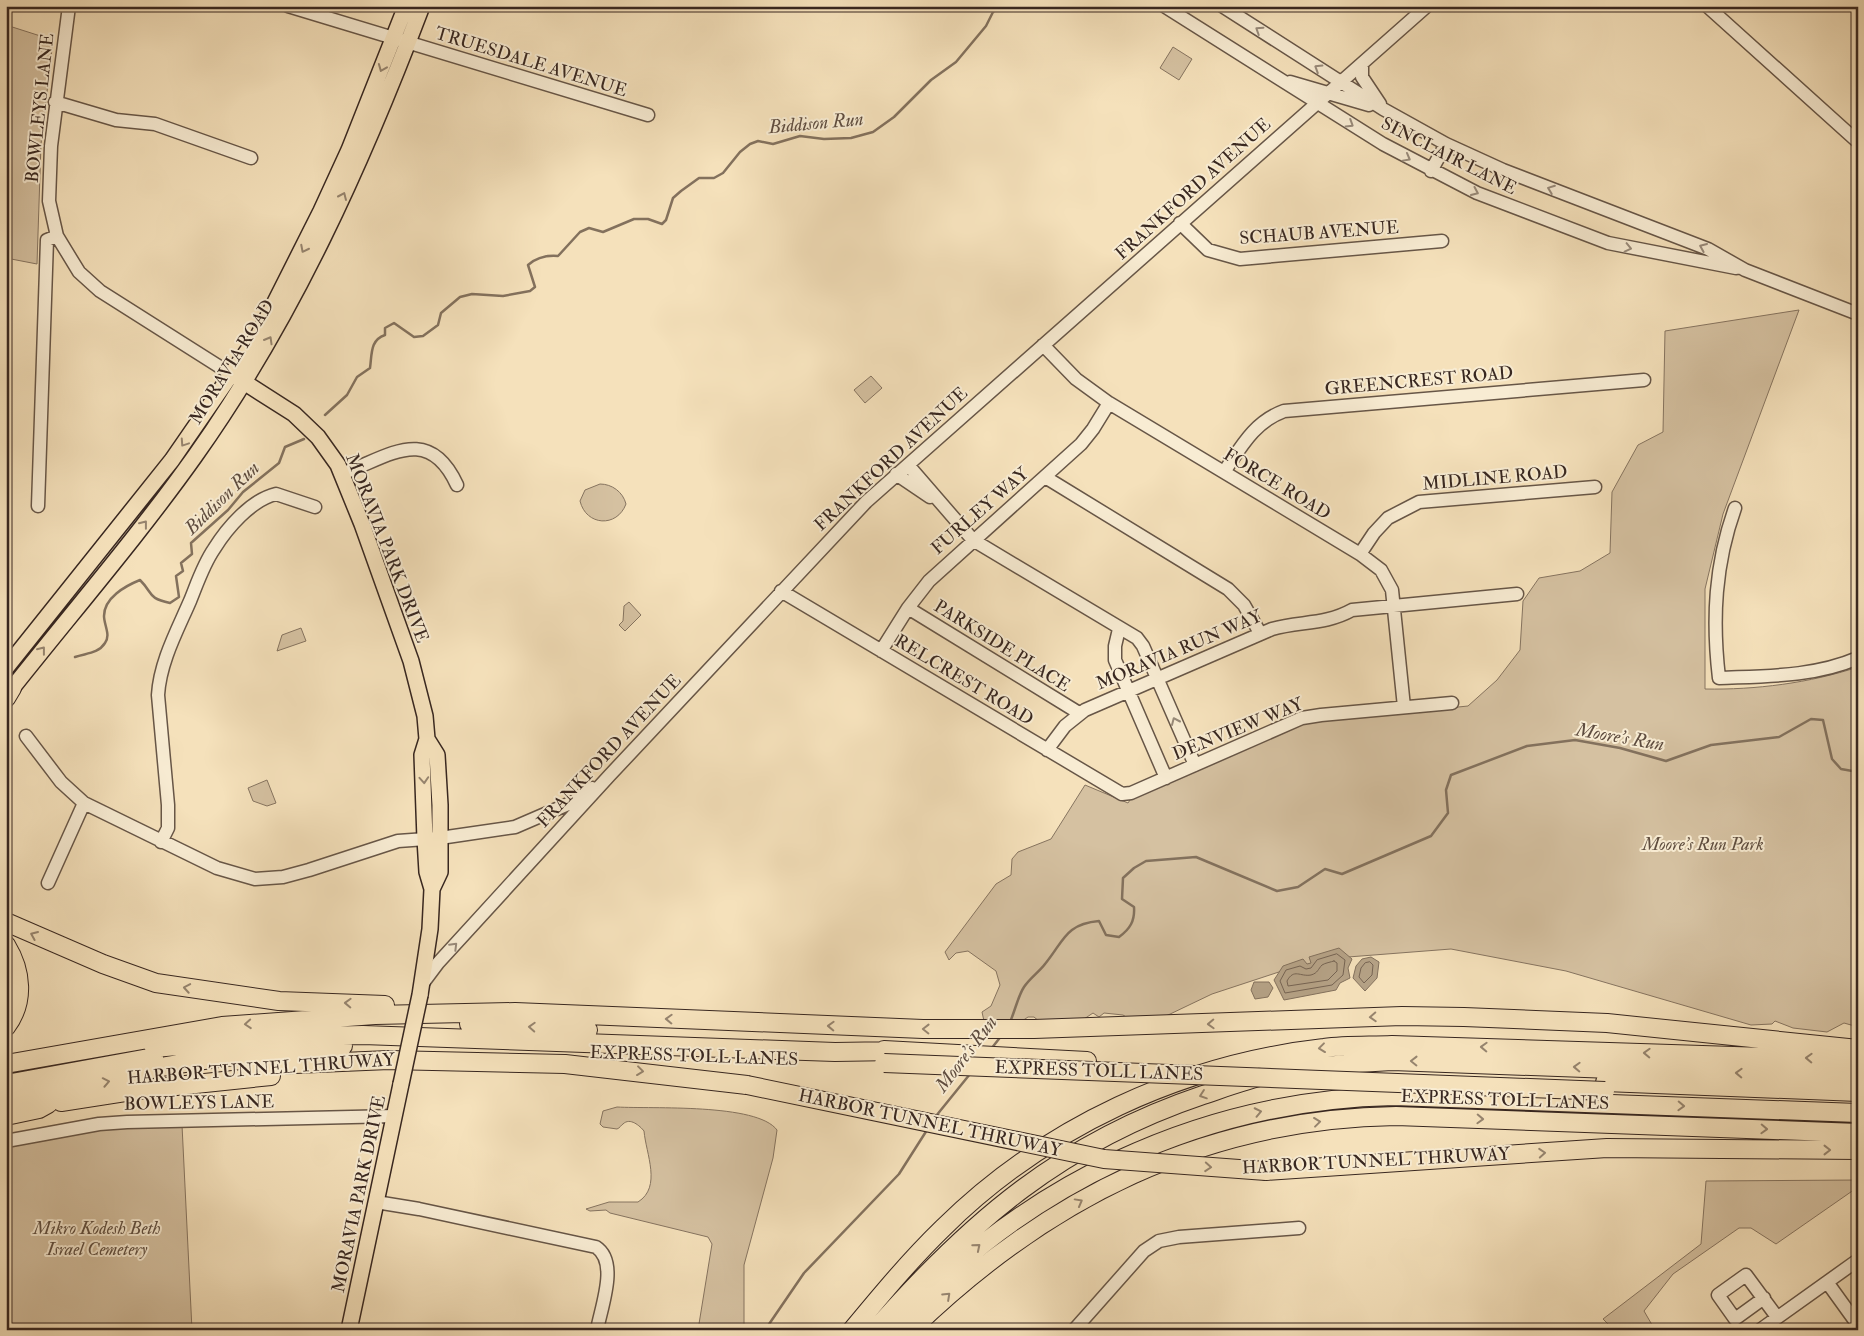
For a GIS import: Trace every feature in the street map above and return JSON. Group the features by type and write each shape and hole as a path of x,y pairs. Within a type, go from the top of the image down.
{"highway":[{"path":"6,922 103,964 165,984 279,1001 516,1012"},
{"path":"6,945 15,962 19,983 18,1003 6,1027"},
{"name":"HARBOR TUNNEL THRUWAY","path":"6,1064 222,1026 374,1015 516,1012 923,1029 1034,1029 1402,1016 1447,1017 1607,1023 1858,1049"},
{"name":"EXPRESS TOLL LANES","path":"296,1020 472,1024 835,1044 889,1057"},
{"path":"6,1075 153,1049 236,1040 319,1035 389,1035 835,1052 889,1057"},
{"path":"6,1084 86,1068 179,1054 315,1044 336,1046"},
{"path":"852,1330 944,1227 985,1190 1024,1162 1105,1112 1150,1092 1210,1071 1270,1056 1324,1048 1392,1045 1858,1060"},
{"name":"EXPRESS TOLL LANES","path":"129,1077 136,1072 178,1065 336,1046 1087,1062 1858,1100"},
{"path":"6,1110 39,1103 48,1104 138,1090 237,1079 329,1070 449,1066 474,1061"},
{"name":"HARBOR TUNNEL THRUWAY","path":"6,1102 129,1077 139,1078 237,1067 327,1062 474,1061 565,1064 747,1085 1104,1159 1266,1171 1607,1148 1858,1150"},
{"name":"EXPRESS TOLL LANES","path":"875,1330 922,1276 958,1241 999,1207 1078,1150 1117,1129 1162,1109 1275,1074 1330,1065 1392,1061 1858,1078"},
{"name":"EXPRESS TOLL LANES","path":"1605,1087 1858,1092"},
{"name":"EXPRESS TOLL LANES","path":"892,1330 931,1288 964,1258 1012,1221 1049,1196 1094,1171 1144,1148 1195,1129 1252,1113 1320,1101 1394,1096 1858,1113"},
{"path":"6,1116 39,1109 48,1104"},
{"path":"911,1330 976,1271 1060,1212 1149,1166 1221,1141 1264,1131 1322,1121 1396,1116 1858,1133"}],"main road":[{"name":"MORAVIA ROAD","path":"8,694 178,478 244,382 284,315 319,250 401,41 406,6"},
{"name":"MORAVIA ROAD","path":"6,668 172,460 259,334 307,242 401,41 422,6"},
{"name":"MORAVIA PARK DRIVE","path":"231,374 269,396 306,425 327,449 341,474 362,524 411,661 425,716 427,739 437,756 432,838 427,872 432,889 430,929 422,989 350,1330"}],"street":[{"name":"BOWLEYS LANE","path":"57,236 49,201 55,102 69,6"},
{"name":"SINCLAIR LANE","path":"1164,6 1317,104 1431,171 1511,207 1608,243 1746,270"},
{"name":"SINCLAIR LANE","path":"1222,6 1383,109 1446,144 1503,170 1708,249 1746,270 1858,314"},
{"name":"FRANKFORD AVENUE","path":"422,989 438,963 849,518 896,474 1427,6"},
{"path":"1707,6 1858,142"},
{"name":"TRUESDALE AVENUE","path":"295,7 401,41 648,115"},
{"path":"1362,65 1362,77 1383,109"},
{"path":"1278,78 1383,109"},
{"path":"55,102 116,120 155,124 251,158"},
{"path":"1431,171 1446,144"},
{"name":"SCHAUB AVENUE","path":"1180,224 1208,250 1240,258 1442,241"},
{"path":"38,506 47,240 57,236"},
{"name":"MORAVIA PARK DRIVE","path":"57,236 79,272 100,290 231,374"},
{"name":"FORCE ROAD","path":"1043,345 1076,379 1108,403 1360,554 1384,574 1392,590 1404,707"},
{"name":"GREENCREST ROAD","path":"1224,472 1249,435 1268,418 1284,412 1644,380"},
{"name":"FURLEY WAY","path":"882,651 908,608 938,572 1045,478 1085,440 1108,403"},
{"path":"341,474 390,452 418,448 444,461 457,485"},
{"path":"908,465 973,540 1119,629 1137,638 1195,765"},
{"path":"896,474 942,505"},
{"path":"1045,478 1228,589 1244,604 1260,633"},
{"name":"MIDLINE ROAD","path":"1360,554 1388,518 1419,502 1595,487"},
{"path":"161,842 169,820 158,695 159,682 165,661 206,563 217,544 240,518 252,506 270,495 276,494 314,507"},
{"path":"1735,508 1726,533 1714,600 1719,678 1779,676 1820,671 1858,658"},
{"name":"RELCREST ROAD","path":"781,591 1117,792 1132,793"},
{"name":"MORAVIA RUN WAY","path":"1047,750 1059,733 1079,713 1260,633 1291,624 1332,620 1352,610 1517,594"},
{"name":"PARKSIDE PLACE","path":"908,608 1079,713"},
{"path":"1119,629 1115,646 1115,660 1166,778"},
{"name":"DENVIEW WAY","path":"1132,793 1302,718 1452,703"},
{"path":"26,736 61,782 84,803 217,868 255,879 282,877 309,870 398,841 501,830 541,817 572,802 609,776"},
{"path":"48,883 84,803"},
{"path":"541,817 574,815"},
{"name":"BOWLEYS LANE","path":"6,1141 99,1124 127,1122 394,1116"},
{"path":"376,1202 419,1209 591,1246 603,1252 608,1264 597,1330"},
{"path":"1074,1330 1144,1251 1158,1241 1179,1237 1299,1228"},
{"path":"1760,1330 1858,1260"},
{"path":"1827,1282 1858,1326"},
{"path":"1764,1298 1777,1317"}],"green space":[{"path":"6,25 53,40 41,144 37,264 6,258"},
{"path":"1173,47 1192,59 1179,80 1160,68"},
{"name":"Moore's Run Park","path":"1799,310 1723,514 1705,589 1705,689 1763,687 1840,673 1858,667 1858,1027 1844,1023 1827,1032 1793,1028 1775,1021 1772,1024 1751,1025 1566,971 1451,949 1348,957 1291,968 1212,994 1143,1027 1123,1015 1104,1013 1099,1017 1093,1013 1084,1019 1040,1022 1034,1017 1028,1017 1022,1021 984,1021 982,1012 991,1006 1000,985 996,971 968,951 956,953 949,960 945,952 996,884 1011,875 1012,859 1018,852 1051,839 1085,785 1128,803 1132,797 1297,726 1312,722 1468,706 1497,680 1520,650 1523,601 1539,578 1580,571 1610,553 1612,492 1638,445 1663,432 1665,331"},
{"path":"871,376 882,388 865,403 854,390"},
{"path":"600,484 609,485 616,490 625,500 626,504 622,512 609,520 602,521 588,515 580,501 585,490"},
{"path":"629,602 641,615 625,631 619,625 623,621 624,606"},
{"path":"301,628 306,641 277,651 282,635"},
{"path":"267,780 276,803 267,806 253,801 248,788"},
{"path":"617,1107 727,1111 766,1121 777,1130 773,1158 744,1265 744,1330 698,1330 712,1244 708,1237 610,1213 606,1210 590,1211 586,1209 609,1202 638,1202 645,1196 649,1188 651,1170 644,1131 629,1121 617,1129 603,1127 600,1124 603,1111"},
{"name":"Mikro Kodesh Beth Israel Cemetery","path":"182,1125 192,1330 6,1330 6,1148 93,1129"},
{"path":"1858,1180 1858,1187 1776,1244 1751,1228 1739,1228 1673,1274 1644,1311 1655,1330 1614,1330 1603,1319 1701,1244 1706,1181"}],"water":[{"path":"1339,948 1352,959 1348,968 1350,978 1340,983 1336,990 1284,1000 1274,980 1283,966 1303,959 1307,964 1311,963 1309,957"},
{"path":"1371,957 1379,962 1377,978 1365,991 1353,978 1356,966 1362,959"},
{"path":"1254,982 1269,982 1273,988 1268,997 1255,999 1251,990"}],"waterway":[{"name":"Biddison Run","path":"325,415 347,395 357,377 370,368 374,344 380,337 385,335 385,328 394,323 414,337 423,336 438,325 441,313 460,297 472,294 503,296 530,291 535,287 528,265 531,262 542,257 558,256 580,232 589,228 603,232 634,219 648,219 662,224 666,220 673,198 699,178 714,178 723,173 740,152 750,144 758,141 773,144 800,136 824,139 851,138 873,132 894,117 931,80 956,62 986,26 993,12 1001,6"},
{"name":"Biddison Run","path":"75,657 95,651 105,643 107,640 104,619 105,610 111,598 128,586 140,580 152,595 158,599 170,603 179,597 176,576 183,571 181,563 192,554 191,543 228,510 243,492 279,463 285,447 304,439"},
{"name":"Moore's Run","path":"1010,1022 1024,987 1043,967 1061,941 1072,930 1079,926 1099,921 1106,935 1119,937 1126,931 1133,921 1134,907 1122,899 1123,878 1134,868 1146,861 1196,857 1277,891 1298,887 1325,869 1342,874 1431,836 1448,813 1446,790 1451,775 1527,746 1575,740 1620,748 1666,761 1711,745 1779,737 1811,719 1823,720 1832,759 1841,769 1858,772"},
{"name":"Moore's Run","path":"991,1049 1002,1035"},
{"name":"Moore's Run","path":"936,1116 970,1074"},
{"name":"Moore's Run","path":"765,1330 804,1273 899,1174 927,1130"}]}
